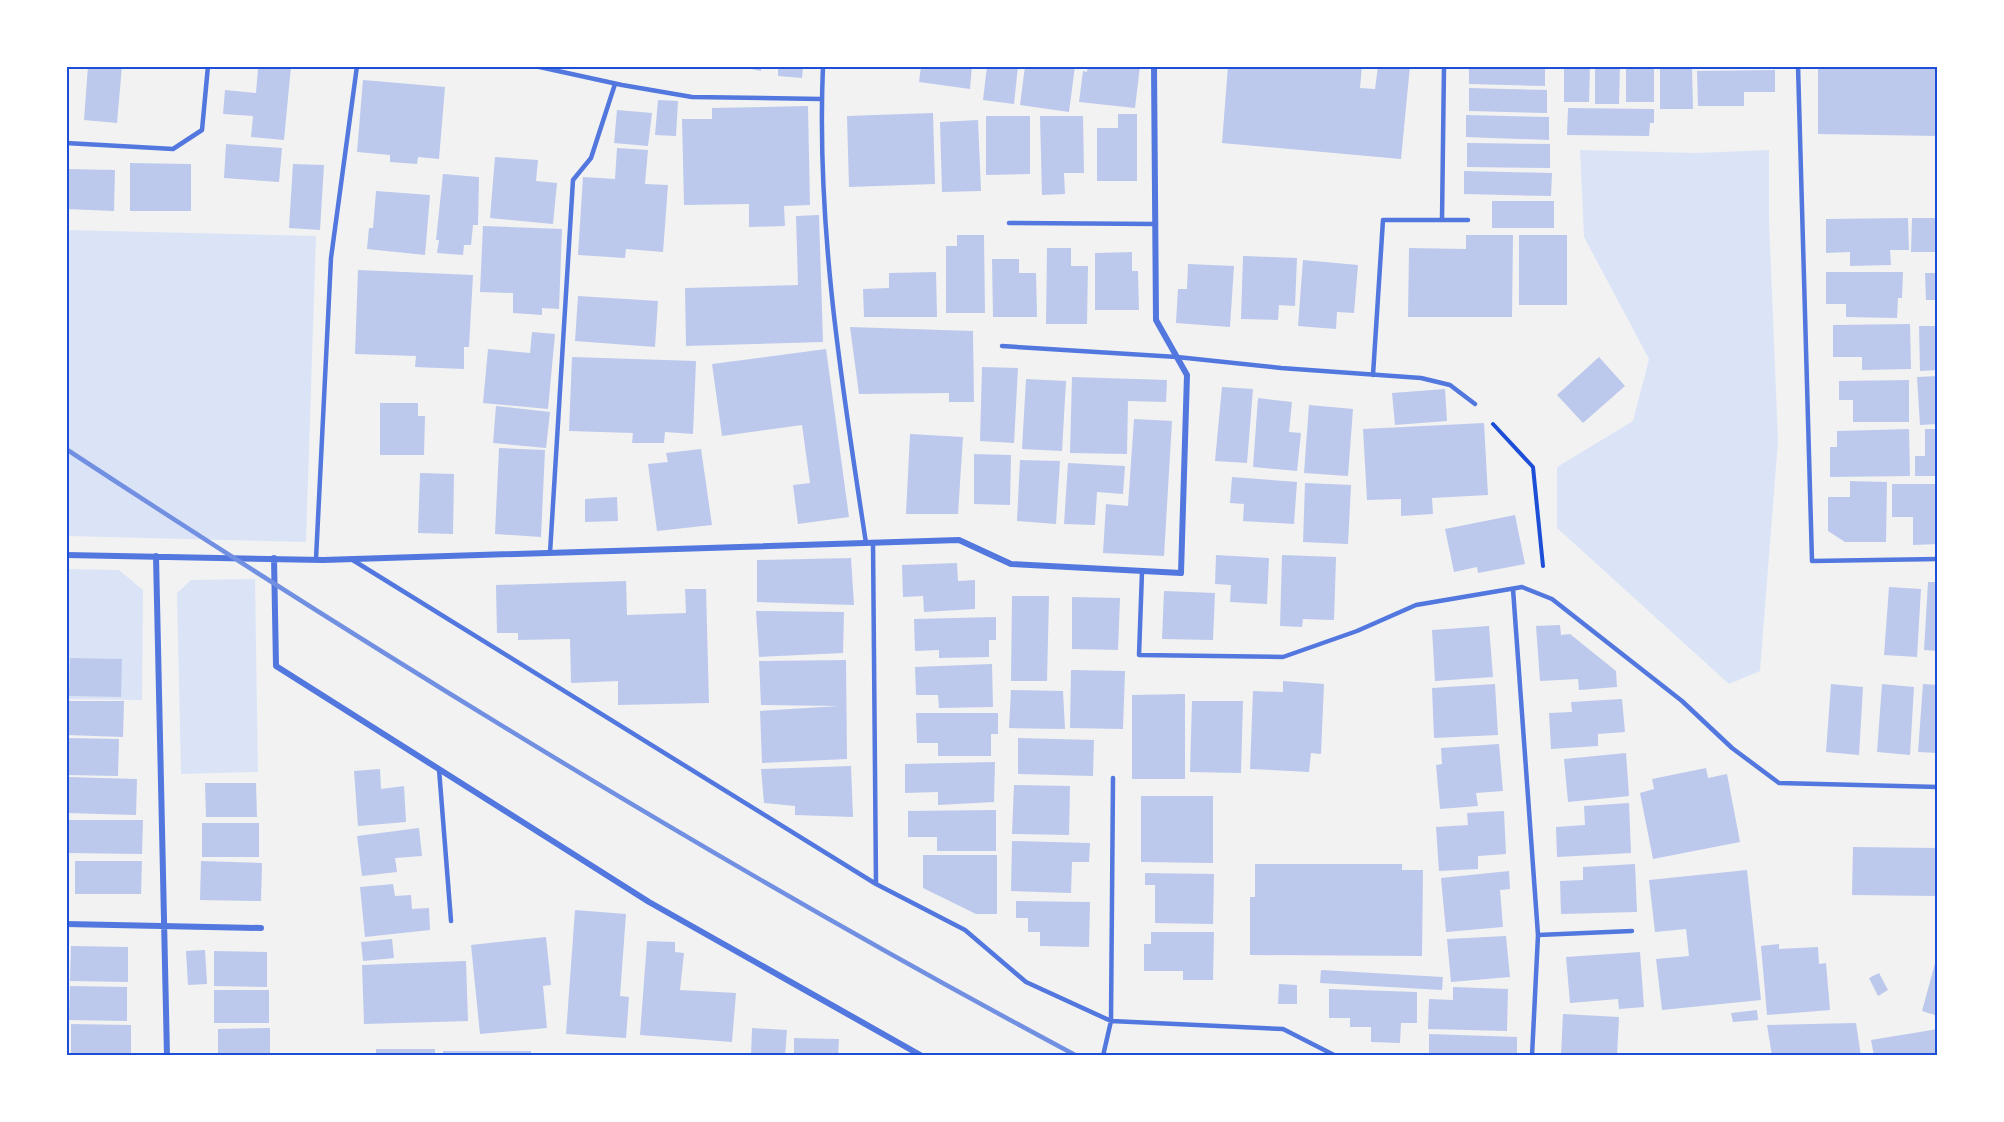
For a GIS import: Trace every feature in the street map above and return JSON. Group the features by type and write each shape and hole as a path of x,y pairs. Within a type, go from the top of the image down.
{"street":[{"path":"66,555 351,559 959,540 1011,564 1181,573 1187,375 1156,320 1154,66"},
{"path":"156,556 167,1056"},
{"path":"274,558 276,666 649,902 922,1056"},
{"path":"66,924 261,928"}],"lane":[{"path":"66,143 173,149 202,130 208,66"},
{"path":"316,559 331,258 357,66"},
{"path":"535,66 615,84 692,97 821,99"},
{"path":"823,66 821,99 836,341 866,543"},
{"path":"1442,220 1444,66"},
{"path":"1798,66 1812,561 1938,559"},
{"path":"550,553 573,180 591,158 615,84"},
{"path":"1373,375 1383,220 1468,220"},
{"path":"1009,223 1155,224"},
{"path":"1002,346 1177,357 1421,378 1450,385 1475,404"},
{"path":"873,542 876,884"},
{"path":"351,559 876,884 965,930 1026,982 1111,1021 1283,1029 1336,1056"},
{"path":"1142,572 1139,655 1283,657 1357,631 1416,605 1522,587 1547,597 1682,701 1732,748 1779,783 1938,787"},
{"path":"1513,589 1538,935 1532,1056"},
{"path":"439,769 451,921"},
{"path":"1103,1056 1111,1021 1113,778"},
{"path":"1538,935 1632,931"}],"path":[{"path":"1475,404 1533,467 1547,597"}],"shaded area":[{"path":"1580,150 1696,153 1769,150 1769,219 1778,441 1760,671 1729,684 1557,528 1557,467 1633,421 1649,359 1584,237"},
{"path":"66,230 316,236 306,542 66,536"},
{"path":"66,569 119,570 143,590 142,700 66,699"},
{"path":"255,579 258,772 181,774 177,593 191,580"}],"building":[{"path":"88,66 122,66 117,123 84,120"},
{"path":"241,66 291,66 284,140 251,137 253,116 223,114 225,90 256,93 258,69"},
{"path":"735,66 761,66 761,71"},
{"path":"778,66 803,66 802,78 778,76"},
{"path":"921,66 972,66 970,89 919,82"},
{"path":"987,66 1018,66 1014,104 983,100"},
{"path":"1025,66 1075,66 1069,112 1020,105"},
{"path":"1088,66 1140,66 1135,108 1079,102 1083,71 1087,72"},
{"path":"1228,66 1362,66 1360,88 1375,89 1378,66 1410,66 1401,159 1222,143"},
{"path":"1469,66 1545,66 1545,86 1469,84"},
{"path":"1564,66 1590,66 1589,102 1564,102"},
{"path":"1595,66 1620,66 1619,104 1595,104"},
{"path":"1626,66 1654,66 1654,102 1626,102"},
{"path":"1660,66 1692,66 1693,109 1660,109"},
{"path":"1818,66 1938,66 1938,136 1818,134"},
{"path":"1775,70 1775,92 1744,92 1744,106 1698,106 1697,71"},
{"path":"363,80 445,87 439,159 418,157 417,164 390,162 390,155 357,152"},
{"path":"1469,88 1547,90 1547,113 1469,111"},
{"path":"658,100 678,101 676,136 655,135"},
{"path":"808,106 810,205 784,206 785,226 749,227 749,204 684,205 682,119 712,119 712,108"},
{"path":"1568,108 1654,109 1654,123 1650,123 1649,136 1567,135"},
{"path":"617,110 652,113 648,146 614,143"},
{"path":"933,113 935,184 849,187 847,116"},
{"path":"1118,114 1137,114 1137,181 1097,181 1097,128 1118,128"},
{"path":"1466,115 1549,117 1549,140 1466,137"},
{"path":"986,116 1030,116 1030,174 986,175"},
{"path":"1040,116 1083,116 1084,173 1064,173 1065,194 1042,195"},
{"path":"978,120 981,191 942,192 940,122"},
{"path":"1467,143 1550,144 1550,168 1467,167"},
{"path":"226,144 282,148 279,182 224,178"},
{"path":"617,148 648,150 645,184 668,185 663,252 626,249 625,258 578,255 583,177 615,179"},
{"path":"495,157 538,160 536,181 557,183 553,224 490,218"},
{"path":"130,163 191,164 191,211 130,211"},
{"path":"293,164 324,165 320,230 289,228"},
{"path":"66,169 115,170 114,211 66,209"},
{"path":"1464,171 1552,173 1551,196 1464,194"},
{"path":"443,174 479,177 478,225 473,225 471,245 464,245 463,255 437,253 439,240 436,240"},
{"path":"376,191 430,195 425,255 367,249 369,228 373,228"},
{"path":"1492,201 1554,201 1554,228 1492,228"},
{"path":"819,215 823,342 686,346 685,288 798,285 796,216"},
{"path":"1908,218 1909,250 1890,250 1891,265 1850,266 1850,252 1826,253 1826,219"},
{"path":"1912,218 1938,218 1938,252 1911,252"},
{"path":"483,226 562,229 559,309 542,308 542,315 513,313 513,293 480,292"},
{"path":"957,235 984,235 985,313 946,313 946,246 957,246"},
{"path":"1466,235 1513,235 1512,317 1408,317 1409,248 1466,249"},
{"path":"1519,235 1567,235 1567,305 1519,305"},
{"path":"1047,248 1071,248 1071,266 1088,266 1087,324 1046,324"},
{"path":"1132,252 1132,271 1138,271 1139,310 1095,310 1095,253"},
{"path":"1243,256 1297,258 1295,306 1279,305 1278,320 1241,319"},
{"path":"992,259 1019,259 1019,273 1036,273 1037,317 993,317"},
{"path":"1303,260 1358,265 1354,313 1337,312 1336,329 1298,326"},
{"path":"1188,264 1234,266 1230,327 1176,323 1178,289 1187,289"},
{"path":"358,270 473,275 469,347 464,347 464,369 415,367 416,356 355,354"},
{"path":"936,272 937,317 864,317 863,289 889,288 889,273"},
{"path":"1826,272 1903,272 1902,298 1898,298 1897,318 1846,317 1846,304 1826,304"},
{"path":"1925,273 1938,273 1938,300 1926,300"},
{"path":"578,296 658,301 655,347 575,341"},
{"path":"1910,324 1911,369 1862,370 1862,357 1833,357 1833,325"},
{"path":"1919,326 1938,326 1938,370 1920,371"},
{"path":"850,327 973,331 974,402 949,402 949,393 859,394"},
{"path":"532,332 555,334 548,409 483,403 488,349 530,353"},
{"path":"826,349 849,517 798,524 793,485 810,483 802,425 722,436 712,364"},
{"path":"572,357 696,361 693,434 665,432 664,443 632,443 633,433 569,431"},
{"path":"1599,357 1625,386 1583,423 1557,395"},
{"path":"982,367 1018,368 1014,443 980,441"},
{"path":"1938,376 1938,424 1920,425 1917,377"},
{"path":"1072,377 1167,380 1166,402 1128,401 1127,454 1070,453"},
{"path":"1026,379 1066,381 1062,451 1022,449"},
{"path":"1909,380 1909,422 1853,422 1853,400 1839,400 1839,381"},
{"path":"1222,387 1253,389 1247,463 1215,461"},
{"path":"1445,389 1447,421 1395,425 1392,393"},
{"path":"1258,398 1292,402 1289,432 1301,433 1297,471 1253,467"},
{"path":"380,403 418,403 418,416 425,416 424,455 380,455"},
{"path":"1309,405 1353,409 1348,476 1304,473"},
{"path":"496,406 550,412 546,448 493,443"},
{"path":"1134,419 1172,421 1164,556 1103,553 1106,504 1128,506"},
{"path":"1484,423 1488,495 1432,498 1433,514 1401,516 1401,499 1367,500 1363,429"},
{"path":"1909,429 1910,476 1830,477 1830,447 1837,447 1837,431"},
{"path":"1925,429 1938,429 1938,476 1915,476 1915,456 1925,456"},
{"path":"910,434 963,437 958,514 906,514"},
{"path":"499,448 545,450 541,537 495,534"},
{"path":"701,449 712,525 657,531 648,464 668,462 666,453"},
{"path":"974,454 1011,455 1010,505 974,504"},
{"path":"1020,460 1060,461 1056,524 1017,521"},
{"path":"1068,463 1125,466 1123,494 1097,492 1095,525 1064,524"},
{"path":"420,473 454,474 453,534 418,533"},
{"path":"1232,477 1297,482 1294,524 1243,521 1244,504 1230,503"},
{"path":"1850,481 1887,482 1886,542 1845,542 1828,531 1828,497 1850,497"},
{"path":"1305,483 1351,485 1348,544 1303,542"},
{"path":"1892,484 1938,484 1938,544 1913,545 1913,517 1892,517"},
{"path":"617,497 618,521 585,522 585,499"},
{"path":"1515,515 1525,564 1478,573 1477,567 1454,572 1445,529"},
{"path":"1216,555 1269,558 1267,604 1230,602 1231,585 1215,584"},
{"path":"1282,555 1336,557 1334,620 1303,619 1302,627 1280,626"},
{"path":"851,558 854,605 757,602 757,560"},
{"path":"957,563 958,581 975,580 975,609 924,612 923,596 903,597 902,565"},
{"path":"626,581 627,615 686,613 685,589 706,589 709,703 618,705 618,681 571,683 570,639 518,640 518,633 497,633 496,585"},
{"path":"1928,582 1938,582 1938,651 1924,650"},
{"path":"1889,587 1921,589 1917,657 1884,655"},
{"path":"1164,591 1215,593 1213,640 1162,639"},
{"path":"1012,596 1049,596 1047,681 1011,681"},
{"path":"1072,597 1120,598 1118,650 1072,649"},
{"path":"756,611 844,612 843,653 759,657"},
{"path":"996,617 996,640 989,640 989,657 939,658 939,650 915,651 914,619"},
{"path":"1560,625 1561,635 1570,634 1616,671 1617,687 1579,690 1578,679 1540,681 1536,626"},
{"path":"1489,626 1493,677 1435,681 1432,630"},
{"path":"70,658 122,659 121,697 69,696"},
{"path":"846,660 847,759 762,763 760,711 839,706 761,705 759,661"},
{"path":"992,664 993,707 939,708 938,695 916,695 915,667"},
{"path":"1071,670 1125,671 1123,729 1070,728"},
{"path":"1283,681 1324,684 1321,754 1311,753 1309,772 1250,769 1253,691 1283,692"},
{"path":"1495,684 1498,735 1434,738 1432,688"},
{"path":"1831,684 1863,687 1859,755 1826,752"},
{"path":"1882,684 1914,687 1910,755 1877,752"},
{"path":"1923,684 1938,685 1938,753 1918,752"},
{"path":"1011,690 1063,691 1065,729 1009,728"},
{"path":"1185,694 1185,779 1132,779 1132,695"},
{"path":"1622,699 1625,732 1598,734 1598,746 1551,749 1549,713 1572,712 1571,702"},
{"path":"66,701 124,701 123,737 66,735"},
{"path":"1192,701 1243,701 1241,773 1190,772"},
{"path":"916,713 998,713 998,734 991,734 991,756 938,756 938,743 917,743"},
{"path":"66,738 119,739 118,776 66,775"},
{"path":"1018,738 1094,740 1093,776 1018,774"},
{"path":"1499,744 1503,791 1476,793 1478,806 1440,809 1436,765 1442,764 1441,748"},
{"path":"1626,753 1629,796 1568,802 1564,759"},
{"path":"995,762 994,802 938,805 938,792 905,793 905,764"},
{"path":"851,766 853,817 795,815 795,806 764,803 761,769"},
{"path":"1706,768 1708,778 1727,774 1740,842 1653,859 1640,793 1654,789 1652,779"},
{"path":"380,769 381,789 404,786 406,822 358,826 354,771"},
{"path":"68,777 137,779 136,815 67,813"},
{"path":"205,783 256,783 257,817 206,817"},
{"path":"1014,785 1070,786 1069,835 1012,834"},
{"path":"1141,796 1213,796 1213,863 1141,862"},
{"path":"1629,803 1631,853 1557,857 1556,827 1585,825 1584,806"},
{"path":"996,810 996,851 937,851 937,837 908,837 908,811"},
{"path":"1504,811 1506,854 1478,856 1478,869 1439,871 1436,827 1468,825 1467,813"},
{"path":"67,820 143,820 142,854 67,853"},
{"path":"202,823 259,823 259,857 202,857"},
{"path":"419,828 422,856 395,858 397,872 362,876 357,836"},
{"path":"1012,841 1090,843 1089,862 1072,862 1071,893 1011,891"},
{"path":"1853,847 1938,848 1938,896 1852,895"},
{"path":"923,855 997,855 997,914 976,914 923,888"},
{"path":"75,861 142,861 141,894 75,894"},
{"path":"201,861 262,863 261,901 200,900"},
{"path":"1255,864 1402,864 1402,870 1423,870 1422,956 1250,955 1250,897 1255,897"},
{"path":"1635,864 1637,912 1561,914 1560,881 1583,880 1583,867"},
{"path":"1747,870 1761,1000 1662,1010 1656,959 1689,956 1686,929 1655,932 1649,880"},
{"path":"1509,871 1510,889 1500,890 1503,927 1446,932 1441,878"},
{"path":"1145,873 1214,874 1213,924 1155,923 1155,885 1145,885"},
{"path":"393,884 395,896 411,895 412,909 429,908 430,930 365,937 360,887"},
{"path":"1016,901 1090,902 1089,947 1040,946 1040,932 1028,932 1028,918 1016,918"},
{"path":"575,910 626,914 620,996 629,997 626,1038 566,1034"},
{"path":"1151,932 1214,932 1213,980 1183,980 1183,971 1144,971 1144,944 1151,944"},
{"path":"1506,936 1510,977 1451,982 1447,939"},
{"path":"546,937 551,985 543,986 547,1028 480,1034 471,945"},
{"path":"392,939 394,958 363,961 361,942"},
{"path":"647,941 675,942 675,952 684,953 680,990 736,993 732,1042 640,1035"},
{"path":"1779,944 1779,949 1818,947 1819,964 1826,963 1830,1010 1767,1015 1761,946"},
{"path":"71,946 128,947 128,982 70,981"},
{"path":"205,950 207,984 188,985 186,951"},
{"path":"214,951 267,952 267,987 214,986"},
{"path":"1640,952 1644,1007 1619,1009 1618,999 1570,1003 1566,957"},
{"path":"1938,956 1938,1016 1922,1011"},
{"path":"466,961 468,1021 364,1024 362,965"},
{"path":"1321,970 1443,977 1442,990 1320,983"},
{"path":"1879,973 1888,990 1878,996 1869,978"},
{"path":"1279,984 1297,985 1297,1004 1278,1004"},
{"path":"70,986 127,987 127,1021 69,1020"},
{"path":"1453,987 1508,989 1507,1031 1428,1029 1429,999 1453,1000"},
{"path":"1329,989 1417,992 1417,1023 1401,1023 1400,1043 1371,1042 1371,1027 1350,1027 1350,1018 1329,1018"},
{"path":"214,990 269,990 269,1023 214,1023"},
{"path":"1757,1010 1758,1020 1733,1022 1731,1013"},
{"path":"1563,1014 1619,1017 1617,1056 1561,1056"},
{"path":"1856,1023 1861,1056 1772,1056 1767,1025"},
{"path":"71,1024 131,1025 131,1056 71,1056"},
{"path":"270,1028 270,1056 218,1056 218,1029"},
{"path":"752,1028 787,1030 785,1056 751,1056"},
{"path":"1938,1029 1938,1056 1874,1056 1871,1040"},
{"path":"1429,1034 1517,1037 1517,1056 1429,1056"},
{"path":"794,1038 839,1039 838,1056 794,1056"},
{"path":"376,1049 435,1049 435,1056 376,1056"},
{"path":"443,1051 531,1051 531,1056 443,1056"}],"railway":[{"path":"66,449 314,609 691,840 947,986 1077,1056"}]}
